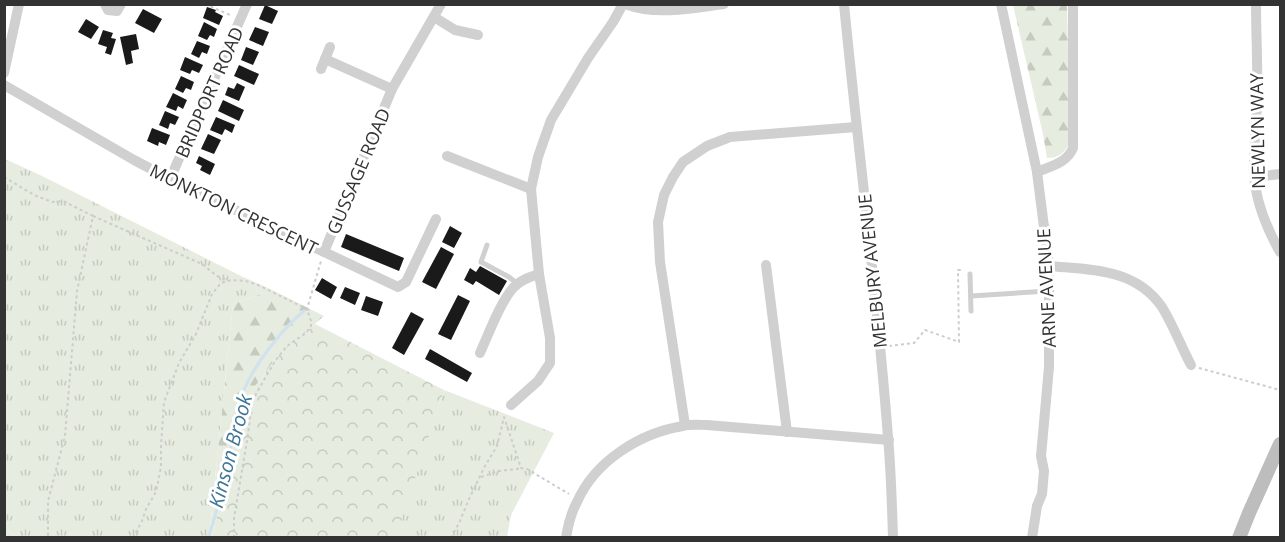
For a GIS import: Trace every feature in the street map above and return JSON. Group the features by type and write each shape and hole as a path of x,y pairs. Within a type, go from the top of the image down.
{"street":[{"path":"4,73 19,4"},
{"path":"105,4 108,10 117,11 121,4"},
{"name":"BRIDPORT ROAD","path":"170,179 247,4"},
{"name":"GUSSAGE ROAD","path":"324,252 392,89 441,4"},
{"path":"511,405 538,381 550,363 550,338 539,274 531,189 538,157 551,120 624,4 637,9 653,11 724,4"},
{"name":"MELBURY AVENUE","path":"844,4 881,347 889,440 893,537"},
{"name":"ARNE AVENUE","path":"1001,4 1036,172 1049,266 1049,367 1041,456 1044,471 1042,494 1037,506 1032,537"},
{"path":"1036,172 1061,162 1073,148 1073,4"},
{"name":"NEWLYN WAY","path":"1256,4 1257,95 1254,177 1260,206 1269,232 1281,252"},
{"path":"434,17 455,30 478,35"},
{"name":"GUSSAGE ROAD","path":"330,47 323,64 392,89"},
{"name":"MONKTON CRESCENT","path":"4,85 170,179 398,287 406,282 436,219"},
{"path":"685,425 660,262 658,222 664,195 673,177 683,162 707,146 730,137 856,127"},
{"path":"447,156 531,189"},
{"path":"1254,177 1281,174"},
{"path":"766,265 787,432"},
{"path":"1049,266 1121,275 1142,286 1161,307 1191,365"},
{"path":"480,353 514,286 539,274"},
{"path":"566,537 569,520 578,499 603,465 619,452 663,430 685,425 706,425 889,440"},
{"path":"1239,537 1281,444"}],"lane":[{"path":"487,245 481,262 518,284"},
{"path":"970,274 971,311"},
{"path":"971,296 1048,291"}],"path":[{"path":"205,4 241,19"},
{"path":"4,177 34,195 52,202 63,201 202,264 227,280 246,281 258,285 307,309"},
{"path":"48,537 48,501 65,436 77,291 93,216"},
{"path":"234,537 234,518 252,404 275,361 287,346 306,333 311,326 307,309 324,252"},
{"path":"881,347 914,343 926,330 959,342 958,270 969,269 970,274"},
{"path":"133,537 156,492 164,402 169,387 179,363 196,334 212,294 221,283 231,279"},
{"path":"1191,365 1281,390"},
{"path":"451,537 497,446 504,417 521,468"},
{"path":"480,477 499,471 527,469 578,499"},
{"path":"4,531 9,537"}],"green space":[{"path":"1013,5 1067,5 1070,141 1064,151 1055,157 1047,158"},
{"path":"5,159 272,290 233,304 209,537 5,538"},
{"path":"272,290 324,316 277,357 244,401 212,537 209,538 233,304"},
{"path":"315,324 444,390 396,537 212,537 244,401 277,357"},
{"path":"444,390 554,433 511,515 507,537 368,538 401,520"}],"building":[{"path":"265,5 278,11 272,24 259,19"},
{"path":"207,7 223,16 219,25 203,18"},
{"path":"143,9 162,19 154,33 135,23"},
{"path":"86,19 99,27 91,39 78,32"},
{"path":"204,22 217,29 214,37 210,35 207,40 198,36"},
{"path":"255,27 269,32 263,46 249,40"},
{"path":"103,30 113,33 111,38 116,39 111,55 105,53 107,47 98,44"},
{"path":"136,34 139,49 131,51 133,63 126,65 120,37"},
{"path":"197,41 210,46 207,54 202,52 199,58 191,54"},
{"path":"246,47 259,52 253,65 241,60"},
{"path":"185,57 203,65 199,73 192,70 190,74 180,70"},
{"path":"239,65 259,74 254,85 234,76"},
{"path":"181,76 194,82 191,90 186,88 183,93 175,89"},
{"path":"237,83 245,87 239,101 225,95 228,87 234,89"},
{"path":"173,93 187,100 183,109 178,106 176,111 166,107"},
{"path":"223,100 244,110 239,121 218,111"},
{"path":"165,111 179,117 175,125 170,123 168,129 159,125"},
{"path":"216,117 235,125 232,133 225,129 222,135 210,130"},
{"path":"152,128 170,135 166,145 159,142 158,146 147,141"},
{"path":"208,134 221,140 214,154 201,149"},
{"path":"199,156 215,164 210,175 200,170 202,166 196,163"},
{"path":"450,226 462,233 454,248 442,242"},
{"path":"346,234 404,258 399,271 341,247"},
{"path":"441,247 454,254 436,289 422,282"},
{"path":"480,266 507,281 499,295 476,281 473,285 464,280 470,268 476,272"},
{"path":"322,278 337,287 331,299 315,290"},
{"path":"345,287 360,293 355,305 340,298"},
{"path":"458,295 470,301 451,340 438,334"},
{"path":"366,296 383,302 378,316 361,310"},
{"path":"411,312 424,319 404,355 392,348"},
{"path":"430,349 472,373 467,382 425,359"}],"waterway":[{"name":"Kinson Brook","path":"208,538 223,488 239,402 253,373 269,349 304,311"}]}
